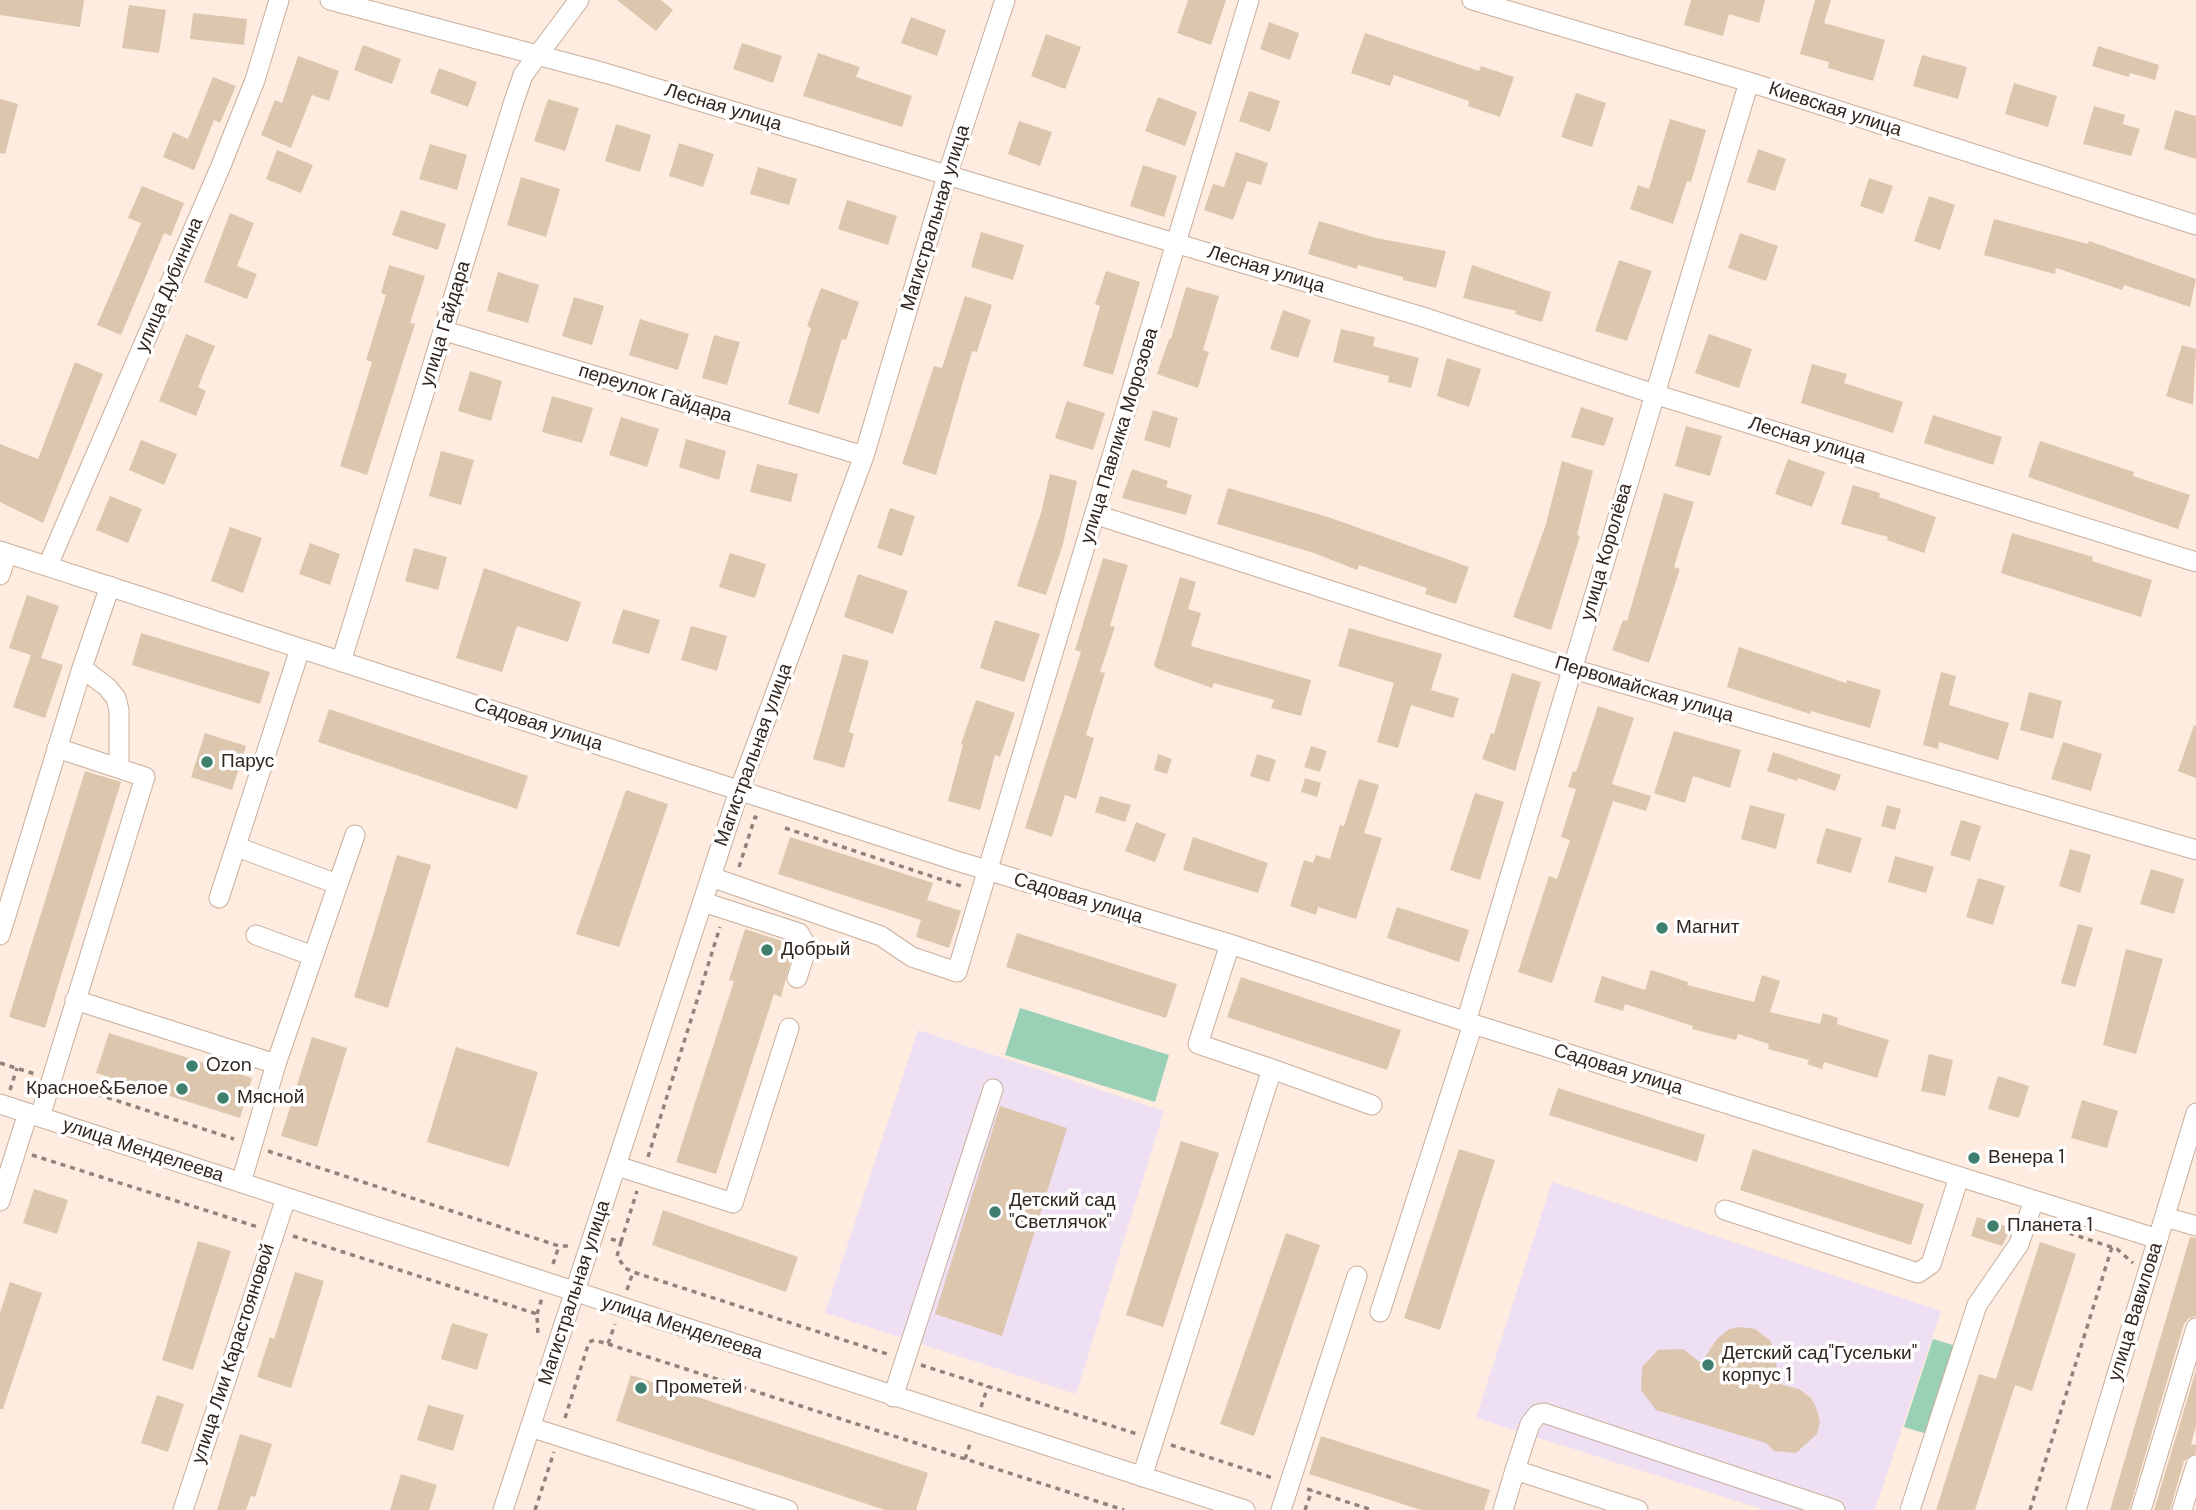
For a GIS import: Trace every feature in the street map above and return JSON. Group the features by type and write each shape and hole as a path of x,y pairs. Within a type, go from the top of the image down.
{"street":[{"name":"улица Дубинина","path":"48,565 220,168 255,80 279,0"},
{"name":"Лесная улица","path":"330,0 538,55 1423,317 1654,394 2196,562"},
{"name":"улица Гайдара","path":"341,662 523,75 579,0"},
{"name":"Магистральная улица","path":"503,1510 739,791 864,456 947,176 1005,0"},
{"name":"улица Павлика Морозова","path":"733,885 881,936 912,957 957,972 1097,515 1250,0"},
{"name":"Киевская улица","path":"1472,0 1749,82 2196,225"},
{"name":"улица Королёва","path":"1380,1312 1470,1023 1654,394 1749,82"},
{"name":"переулок Гайдара","path":"445,331 864,456"},
{"name":"Первомайская улица","path":"1097,515 1573,669 2196,850"},
{"name":"Садовая улица","path":"4,552 988,871 1230,944 1470,1023 2158,1239"},
{"path":"0,575 4,552"},
{"path":"0,935 110,586"},
{"path":"219,898 300,649"},
{"path":"82,668 107,687 116,698 119,710 119,768"},
{"path":"0,1201 16,1150 51,1079 145,777 57,748"},
{"path":"241,1183 276,1064 355,835"},
{"path":"237,848 337,884"},
{"path":"711,877 733,885"},
{"path":"703,902 799,933 807,947 797,978"},
{"path":"256,935 313,956"},
{"path":"1230,944 1198,1044 1372,1105"},
{"path":"75,1000 276,1064"},
{"path":"617,1166 733,1203 789,1028"},
{"path":"1142,1477 1272,1069"},
{"path":"893,1397 993,1089"},
{"name":"улица Менделеева","path":"0,1104 1245,1510"},
{"name":"улица Вавилова","path":"2076,1510 2196,1113"},
{"path":"1724,1210 1918,1273 1931,1264 1959,1177"},
{"name":"улица Лии Карастояновой","path":"183,1510 286,1198"},
{"path":"1910,1510 1977,1304 2020,1244 2034,1200"},
{"path":"2165,1217 2196,1226"},
{"path":"1281,1510 1357,1276"},
{"path":"2141,1510 2196,1328"},
{"path":"1503,1510 1530,1424 1538,1414 1544,1413 1835,1510"},
{"path":"530,1427 788,1510"},
{"path":"2182,1510 2196,1465"},
{"path":"1515,1470 1637,1510"}],"path":[{"path":"733,885 755,817"},
{"path":"621,1242 726,909"},
{"path":"0,1063 559,1246"},
{"path":"16,1150 537,1314 536,1346"},
{"path":"2030,1510 2112,1247"},
{"path":"608,1344 633,1272 1372,1510"},
{"path":"534,1510 589,1342 594,1340 1124,1510"},
{"path":"1305,1510 1312,1490"}],"shaded area":[{"name":"Детский сад \"Светлячок\"","path":"918,1030 1164,1111 1076,1394 825,1313"},
{"name":"Детский сад\"Гусельки\" корпус 1","path":"1552,1182 1941,1311 1875,1510 1765,1510 1476,1418"}],"green space":[{"path":"1020,1008 1169,1055 1155,1102 1005,1055"},
{"path":"1933,1339 1956,1346 1927,1434 1904,1427"}],"building":[{"path":"0,0 84,0 80,27 0,15"},
{"path":"617,0 661,0 673,10 656,31"},
{"path":"1188,0 1226,0 1211,45 1177,33"},
{"path":"1691,0 1765,0 1759,23 1729,14 1723,36 1684,25"},
{"path":"1815,0 1831,0 1824,23 1885,40 1873,81 1828,68 1829,62 1800,54"},
{"path":"129,5 166,10 159,53 122,48"},
{"path":"193,13 247,19 244,45 190,39"},
{"path":"911,17 946,30 937,56 901,43"},
{"path":"1269,22 1299,33 1290,60 1260,49"},
{"path":"1365,33 1479,71 1481,66 1514,77 1500,117 1468,106 1469,101 1394,75 1390,86 1351,73"},
{"path":"1046,34 1081,47 1065,89 1031,76"},
{"path":"742,43 782,56 773,83 733,69"},
{"path":"363,45 401,59 392,84 354,70"},
{"path":"2098,46 2159,65 2155,80 2130,73 2129,77 2092,66"},
{"path":"818,53 860,67 856,77 912,96 902,127 803,96"},
{"path":"1922,55 1967,67 1958,99 1913,86"},
{"path":"298,56 339,71 329,101 312,95 291,148 261,135 275,100 282,103"},
{"path":"439,68 477,82 468,107 430,93"},
{"path":"213,77 236,86 220,123 214,120 194,170 163,157 173,132 188,139"},
{"path":"2014,83 2057,96 2048,127 2005,114"},
{"path":"1249,91 1280,101 1270,132 1239,121"},
{"path":"1576,93 1606,103 1592,147 1561,137"},
{"path":"1158,97 1197,112 1185,146 1145,131"},
{"path":"0,99 18,104 5,154 0,153"},
{"path":"548,99 579,108 565,151 534,141"},
{"path":"2094,106 2125,115 2123,124 2140,129 2131,156 2083,144"},
{"path":"2175,110 2196,116 2196,159 2164,149"},
{"path":"1670,119 1706,130 1691,182 1687,181 1673,224 1630,209 1638,185 1649,189"},
{"path":"1019,121 1052,132 1040,166 1008,154"},
{"path":"616,124 651,135 640,172 605,161"},
{"path":"679,143 714,154 703,187 669,176"},
{"path":"430,144 467,155 457,190 419,179"},
{"path":"1758,149 1786,159 1775,191 1747,182"},
{"path":"277,150 313,165 301,193 266,179"},
{"path":"1236,152 1268,163 1261,185 1247,181 1233,220 1204,210 1213,184 1224,187"},
{"path":"1143,165 1177,176 1164,217 1130,206"},
{"path":"758,167 797,179 789,205 750,194"},
{"path":"521,177 560,189 546,237 507,225"},
{"path":"1869,178 1893,186 1883,214 1860,206"},
{"path":"142,186 184,203 171,236 164,233 121,335 97,325 141,223 128,218"},
{"path":"1929,196 1955,205 1940,250 1914,241"},
{"path":"847,200 897,216 888,245 838,229"},
{"path":"401,210 446,224 438,250 392,235"},
{"path":"230,213 254,223 237,266 257,274 247,299 204,282"},
{"path":"1994,219 2088,244 2089,241 2196,279 2190,307 2124,285 2122,290 2056,268 2055,274 1984,255"},
{"path":"1319,221 1376,238 1446,251 1436,288 1358,265 1357,269 1308,254"},
{"path":"981,232 1024,245 1013,280 971,267"},
{"path":"1740,233 1778,246 1766,281 1728,268"},
{"path":"1619,260 1652,271 1627,341 1595,331"},
{"path":"389,265 425,276 410,323 415,324 367,475 340,466 372,362 366,360 386,295 381,293"},
{"path":"1472,265 1551,292 1542,322 1515,314 1516,311 1463,298"},
{"path":"1106,271 1140,282 1113,375 1083,366 1100,306 1095,304"},
{"path":"498,272 539,285 528,323 487,311"},
{"path":"1186,287 1219,296 1203,350 1209,352 1198,388 1157,374 1171,339"},
{"path":"821,288 859,302 846,340 842,339 819,414 788,404 811,328 807,326"},
{"path":"965,296 992,305 977,352 972,351 936,475 902,464 934,366 942,368"},
{"path":"574,297 604,306 592,345 562,336"},
{"path":"1283,310 1311,320 1298,358 1270,349"},
{"path":"640,319 689,334 678,370 629,355"},
{"path":"1341,329 1375,337 1373,346 1419,358 1411,388 1388,382 1389,376 1333,362"},
{"path":"186,334 215,346 198,387 206,391 196,416 159,401"},
{"path":"1709,334 1752,349 1739,388 1695,373"},
{"path":"714,335 740,342 727,385 702,378"},
{"path":"2182,345 2196,349 2193,405 2166,396"},
{"path":"1447,358 1481,369 1469,407 1437,396"},
{"path":"75,362 103,374 43,523 0,502 0,444 38,459"},
{"path":"1812,364 1847,374 1844,383 1903,402 1893,433 1801,403"},
{"path":"470,371 502,381 491,421 458,411"},
{"path":"552,396 593,408 582,443 542,432"},
{"path":"1067,401 1105,413 1093,450 1055,438"},
{"path":"1581,407 1614,418 1604,446 1571,437"},
{"path":"1153,410 1178,418 1170,448 1144,440"},
{"path":"1933,415 2002,437 1993,465 1924,443"},
{"path":"621,417 659,429 647,467 609,455"},
{"path":"1686,426 1722,436 1710,476 1675,466"},
{"path":"686,439 726,451 719,480 679,467"},
{"path":"141,440 177,454 164,485 129,470"},
{"path":"2040,441 2134,472 2133,476 2190,495 2178,529 2028,477"},
{"path":"441,451 474,460 461,505 429,496"},
{"path":"1788,459 1825,472 1812,507 1775,494"},
{"path":"1562,461 1593,471 1577,535 1580,536 1551,630 1513,617 1546,524"},
{"path":"757,464 798,474 791,502 750,492"},
{"path":"1132,469 1168,481 1166,487 1192,495 1186,515 1122,498"},
{"path":"1050,474 1077,481 1063,544 1046,595 1017,586 1041,513"},
{"path":"1853,485 1880,493 1879,497 1936,517 1924,553 1887,540 1888,537 1841,524"},
{"path":"1228,488 1328,517 1469,567 1456,604 1425,594 1427,588 1359,565 1357,570 1314,553 1217,524"},
{"path":"1664,493 1694,502 1674,567 1680,569 1649,663 1612,650 1623,620 1627,621"},
{"path":"110,496 142,509 128,543 96,530"},
{"path":"890,508 915,516 902,556 877,548"},
{"path":"230,527 262,538 243,593 211,581"},
{"path":"2012,533 2093,557 2092,561 2152,580 2141,617 2001,573"},
{"path":"310,543 340,554 330,585 299,574"},
{"path":"414,548 447,557 438,590 405,581"},
{"path":"730,553 766,564 755,598 719,587"},
{"path":"1103,558 1128,565 1110,626 1115,627 1100,672 1105,673 1086,735 1094,738 1076,799 1065,795 1052,837 1025,828 1081,652 1075,650"},
{"path":"484,568 581,602 568,642 517,626 502,672 456,658"},
{"path":"858,574 908,591 893,634 844,617"},
{"path":"1180,577 1196,582 1188,609 1201,613 1191,646 1311,680 1301,716 1271,708 1274,700 1214,683 1212,688 1156,668 1154,665"},
{"path":"27,595 59,606 41,658 63,665 45,718 13,707 31,655 9,648"},
{"path":"623,609 660,620 649,654 612,643"},
{"path":"995,620 1040,634 1024,682 980,668"},
{"path":"691,626 727,636 717,671 681,660"},
{"path":"1349,628 1442,654 1431,690 1459,698 1453,718 1411,705 1398,748 1377,742 1394,683 1338,666"},
{"path":"141,633 270,672 260,704 132,665"},
{"path":"1739,647 1846,683 1847,680 1881,690 1870,728 1811,711 1810,714 1727,687"},
{"path":"843,654 869,661 849,732 854,734 844,768 813,759"},
{"path":"1941,672 1956,676 1949,705 2009,723 1998,760 1939,742 1938,749 1923,745"},
{"path":"1512,673 1541,682 1515,771 1482,759 1491,733 1494,734"},
{"path":"2029,692 2062,701 2053,739 2020,730"},
{"path":"976,700 1015,713 1000,757 995,755 980,810 948,801 963,745 961,744"},
{"path":"1598,706 1634,718 1612,784 1651,796 1646,811 1613,801 1552,983 1518,972 1549,876 1557,879 1570,840 1561,837 1576,789 1568,787 1573,771 1576,772"},
{"path":"329,709 528,776 517,809 318,742"},
{"path":"2194,725 2196,726 2196,778 2178,771"},
{"path":"1674,731 1741,750 1730,788 1693,776 1685,803 1654,793"},
{"path":"205,733 246,746 232,790 191,777"},
{"path":"2063,742 2102,754 2091,791 2051,779"},
{"path":"1311,746 1327,751 1320,772 1304,767"},
{"path":"1773,752 1841,775 1835,791 1767,771"},
{"path":"1158,754 1172,759 1167,774 1154,770"},
{"path":"1257,754 1276,760 1269,782 1250,776"},
{"path":"85,771 121,782 45,1028 9,1017"},
{"path":"1305,778 1321,783 1317,797 1301,792"},
{"path":"1359,779 1379,785 1364,833 1382,838 1356,919 1318,907 1316,915 1290,906 1304,860 1313,863 1316,855 1330,859 1340,825 1344,826"},
{"path":"626,790 668,804 619,947 576,934"},
{"path":"1475,793 1504,802 1480,880 1450,870"},
{"path":"1100,796 1131,805 1125,822 1095,812"},
{"path":"1750,805 1785,814 1776,849 1741,839"},
{"path":"1887,805 1901,809 1895,830 1881,826"},
{"path":"1961,820 1981,826 1970,861 1950,855"},
{"path":"1136,822 1166,834 1155,862 1125,851"},
{"path":"1826,828 1862,838 1851,873 1816,863"},
{"path":"790,837 933,883 927,900 961,911 949,948 916,937 921,920 778,874"},
{"path":"1193,837 1268,863 1258,893 1183,870"},
{"path":"2070,849 2091,855 2080,893 2059,886"},
{"path":"397,855 431,865 388,1008 354,997"},
{"path":"1895,856 1934,867 1926,893 1888,882"},
{"path":"2151,869 2184,879 2174,914 2140,904"},
{"path":"1978,878 2005,886 1993,925 1966,917"},
{"path":"1397,907 1469,930 1459,962 1387,938"},
{"path":"2078,924 2093,928 2075,987 2061,983"},
{"path":"745,929 791,944 794,948 781,997 774,994 716,1174 676,1162 734,981 729,980"},
{"path":"1017,933 1177,984 1166,1018 1006,967"},
{"path":"2126,949 2163,959 2136,1054 2103,1045"},
{"path":"1651,970 1688,982 1687,985 1754,1002 1762,975 1780,981 1770,1012 1820,1024 1823,1013 1838,1018 1837,1024 1889,1040 1877,1078 1824,1062 1822,1069 1807,1064 1809,1060 1768,1049 1769,1044 1738,1034 1736,1040 1692,1029 1693,1026 1625,1004 1623,1011 1594,1002 1602,976 1645,990"},
{"path":"1241,977 1401,1030 1387,1070 1227,1017"},
{"path":"109,1033 252,1078 240,1118 96,1073"},
{"path":"312,1037 347,1048 317,1147 281,1136"},
{"path":"456,1047 538,1072 509,1167 427,1142"},
{"path":"1929,1054 1953,1060 1945,1096 1921,1091"},
{"path":"1998,1076 2029,1086 2019,1118 1988,1109"},
{"path":"1558,1088 1705,1135 1697,1162 1549,1115"},
{"path":"2082,1100 2118,1111 2107,1148 2071,1138"},
{"path":"1000,1106 1067,1128 1002,1336 935,1314"},
{"path":"1181,1141 1219,1153 1163,1327 1126,1315"},
{"path":"1459,1149 1495,1160 1440,1330 1404,1318"},
{"path":"1753,1149 1924,1204 1911,1245 1740,1190"},
{"path":"34,1189 68,1200 57,1234 23,1223"},
{"path":"663,1210 798,1257 786,1292 652,1245"},
{"path":"1977,1217 2011,1228 2002,1246 1971,1236"},
{"path":"1286,1233 1320,1245 1254,1436 1220,1424"},
{"path":"2190,1237 2196,1238 2196,1316 2184,1324 2129,1510 2110,1510"},
{"path":"198,1241 231,1251 193,1370 162,1360"},
{"path":"2040,1242 2076,1254 2032,1391 2015,1385 1975,1510 1936,1510 1979,1374 1996,1379"},
{"path":"295,1272 324,1281 291,1388 257,1377 270,1337 274,1339"},
{"path":"10,1282 42,1293 3,1409 0,1409 0,1313"},
{"path":"452,1323 488,1334 477,1370 441,1359"},
{"path":"1729,1329 1755,1329 1771,1341 1777,1368 1771,1382 1799,1389 1811,1398 1816,1407 1820,1421 1817,1434 1796,1453 1774,1451 1766,1443 1656,1410 1641,1390 1642,1367 1658,1350 1683,1349 1701,1363 1717,1339"},
{"path":"2196,1370 2196,1426 2191,1444 2196,1445 2196,1453 2184,1461 2170,1510 2154,1510"},
{"path":"631,1375 928,1473 916,1510 885,1510 616,1421"},
{"path":"157,1395 184,1404 168,1452 141,1443"},
{"path":"428,1405 464,1415 453,1451 417,1440"},
{"path":"240,1434 272,1444 255,1497 251,1496 246,1510 217,1510"},
{"path":"1321,1436 1490,1490 1484,1510 1421,1510 1309,1474"},
{"path":"401,1474 437,1485 429,1510 390,1510"}],"place":[{"name":"Парус","path":"207,762"},
{"name":"Магнит","path":"1662,928"},
{"name":"Добрый","path":"767,950"},
{"name":"Ozon","path":"192,1066"},
{"name":"Красное&Белое","path":"182,1089"},
{"name":"Мясной","path":"223,1098"},
{"name":"Венера 1","path":"1974,1158"},
{"name":"Детский сад \"Светлячок\"","path":"995,1212"},
{"name":"Планета 1","path":"1993,1226"},
{"name":"Детский сад\"Гусельки\" корпус 1","path":"1708,1365"},
{"name":"Прометей","path":"641,1388"}]}
